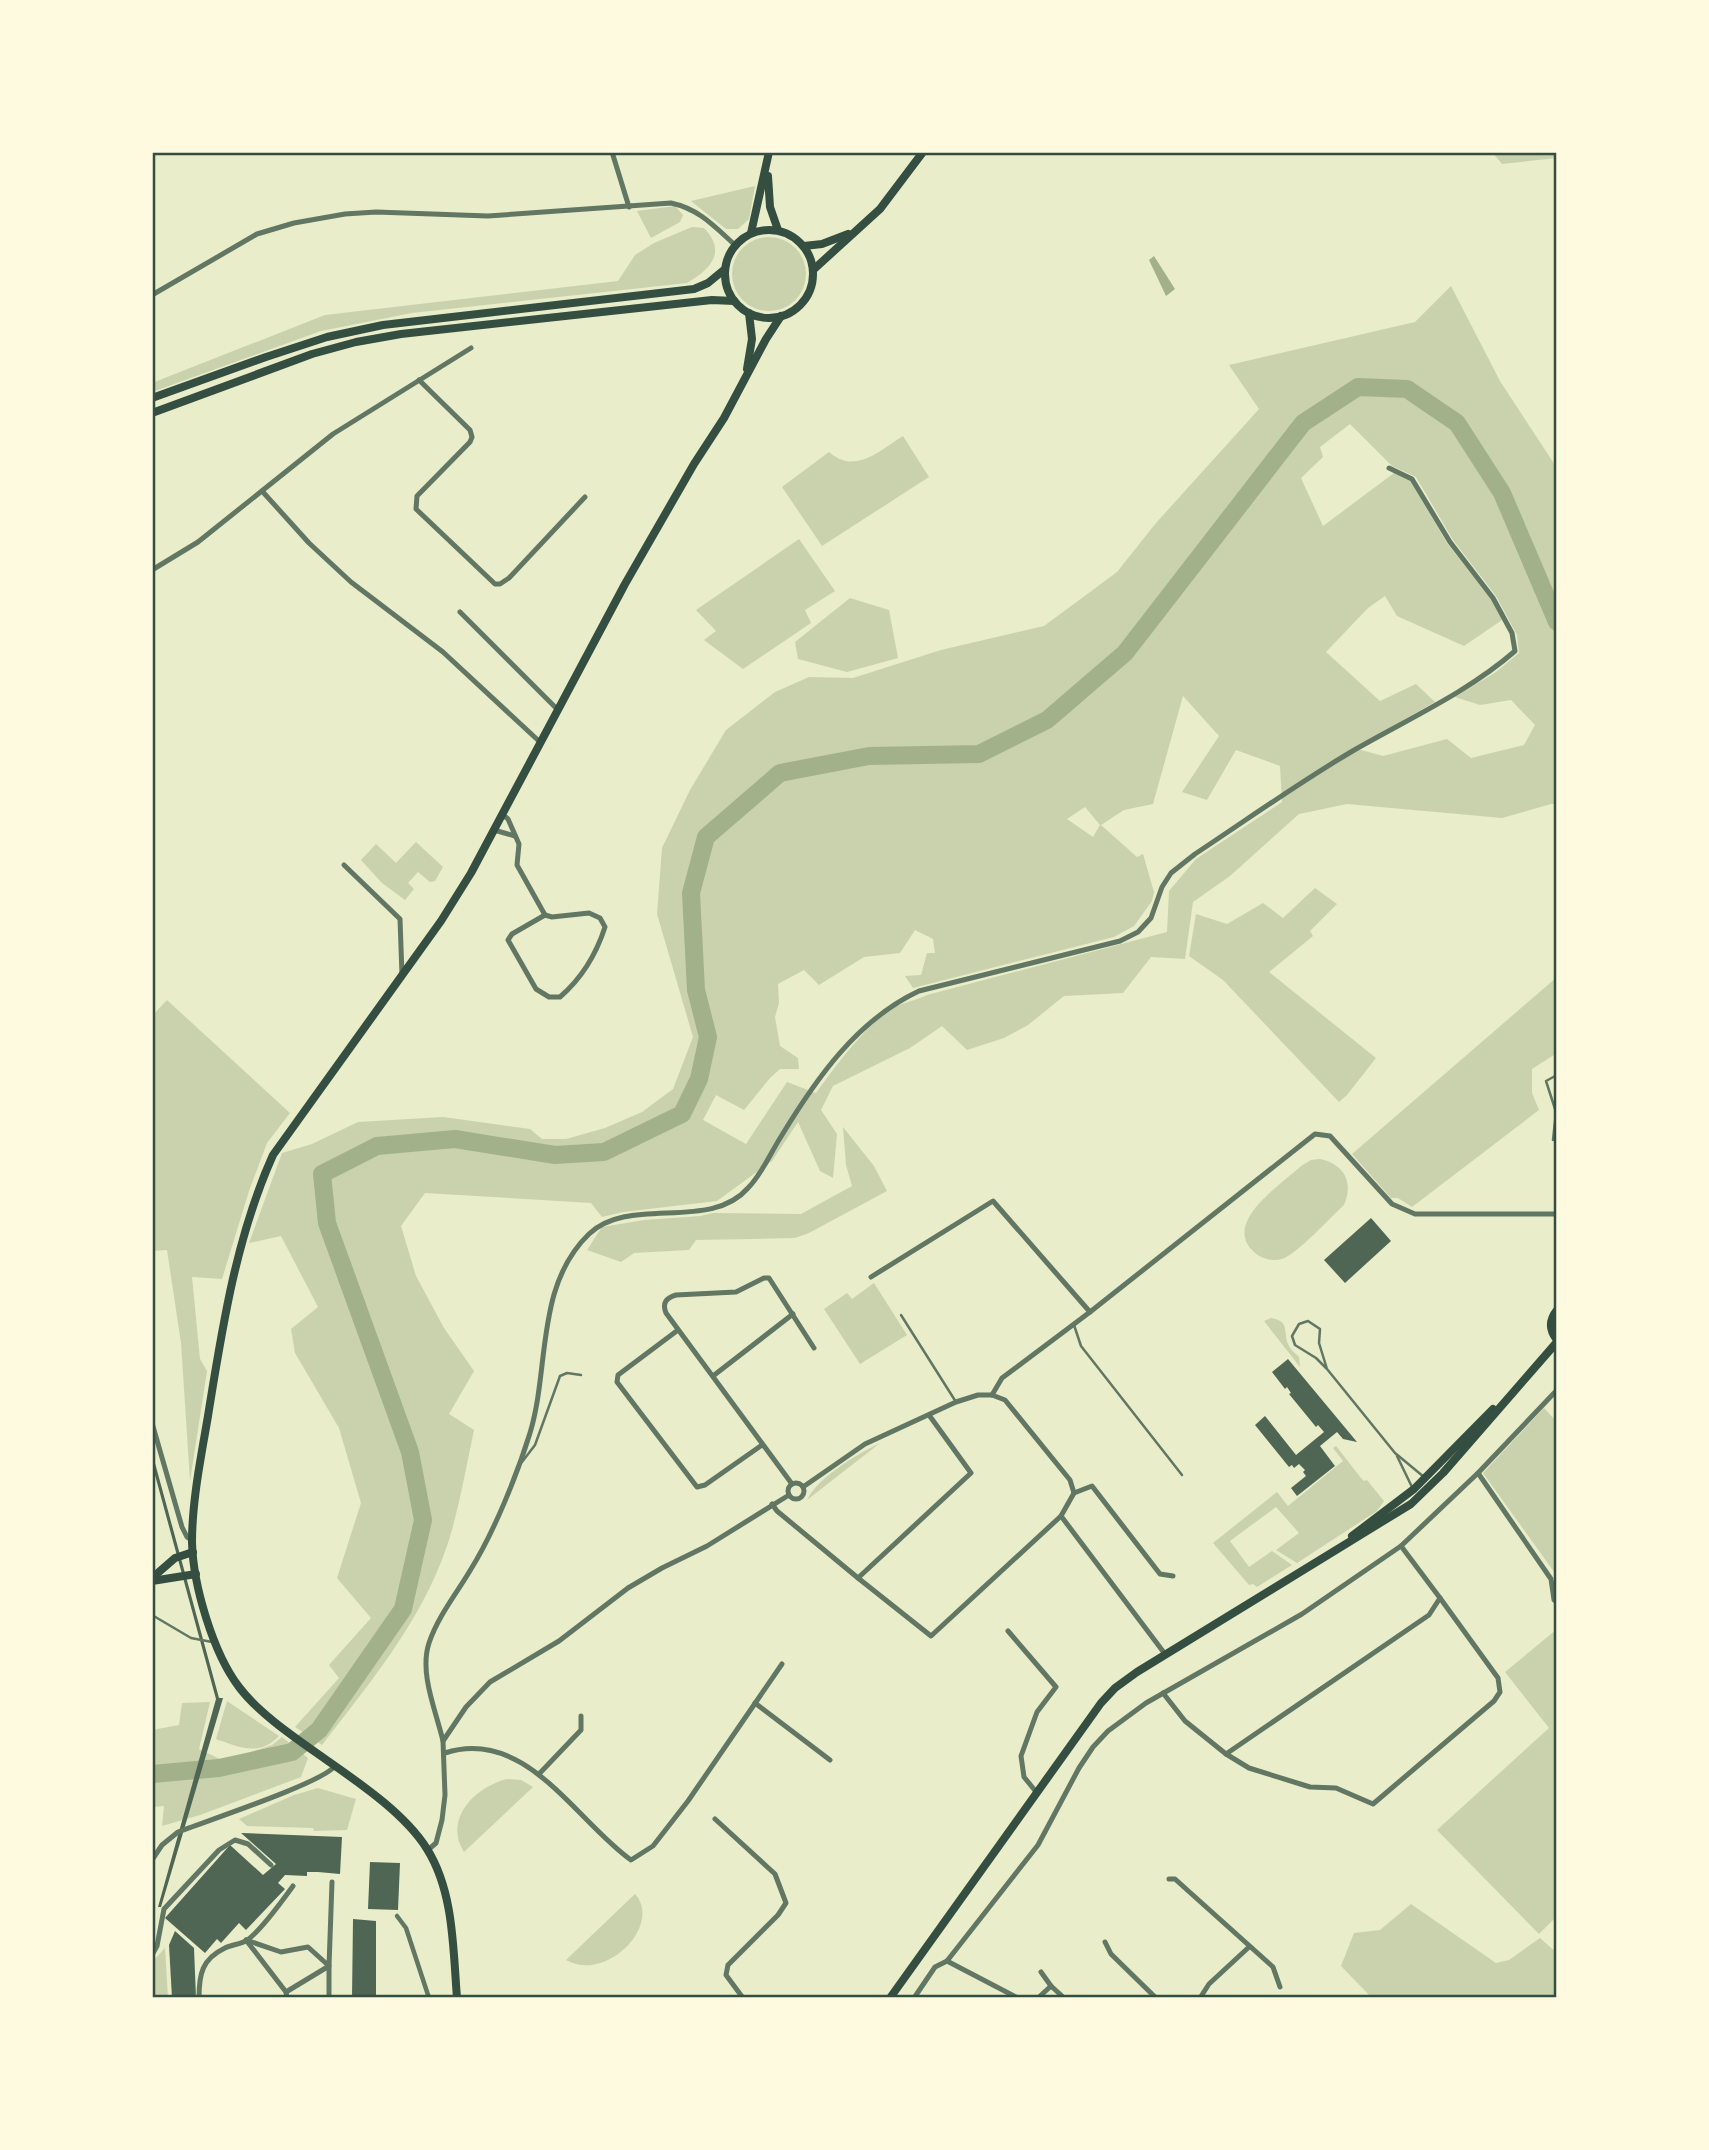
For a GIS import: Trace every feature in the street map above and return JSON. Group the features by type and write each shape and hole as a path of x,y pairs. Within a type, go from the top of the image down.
{"main road":[{"path":"813,270 890,198 923,152"},
{"path":"769,154 770,207 778,230"},
{"path":"751,233 769,154"},
{"path":"804,247 838,239 862,227"},
{"path":"764,229 778,230 793,236 804,247 813,270 809,293 802,303 781,316 764,318 748,313 734,301 725,281 724,269 735,246 751,233 764,229"},
{"path":"152,398 327,337 383,325 694,289 708,283 724,269"},
{"path":"152,412 312,354 356,342 401,334 712,300 734,301"},
{"path":"745,379 752,339 748,313"},
{"path":"457,1998 446,1898 428,1850 406,1823 250,1700 240,1688 216,1643 196,1574 192,1540 201,1456 229,1293 261,1182 273,1155 441,921 494,830 670,504 724,418 781,316"},
{"path":"895,1996 1101,1703 1115,1688 1165,1654 1400,1511 1557,1341 1551,1331 1550,1322 1557,1310"},
{"path":"1317,1561 1430,1481"},
{"path":"152,1579 175,1558 193,1552"},
{"path":"152,1579 196,1574"}],"street":[{"path":"612,152 629,206"},
{"path":"152,295 257,234 294,223 345,214 376,212 488,216 671,203 687,206 704,216 735,246"},
{"path":"152,569 198,542 333,434 471,348"},
{"path":"419,380 470,430 472,437 417,496 416,509 495,584 509,578 585,497"},
{"path":"428,1850 436,1843 445,1795 445,1753 427,1676 429,1644 449,1602 472,1568 517,1468 530,1433 538,1396 548,1317 555,1289 576,1249 603,1223 621,1217 700,1210 731,1201 748,1189 809,1090 827,1068 879,1015 903,998 919,991 1120,941 1138,932 1151,918 1162,887 1171,873 1195,854 1355,750 1495,669 1515,651 1512,633 1493,598 1450,542 1412,479 1389,468"},
{"path":"262,491 309,543 351,582 443,652 541,743"},
{"path":"460,612 558,710"},
{"path":"502,814 508,819 519,844 517,865 545,915 552,917 589,913 600,918 606,927 599,947 575,984 560,997 549,997 536,989 508,940 512,934 545,915"},
{"path":"494,830 515,836"},
{"path":"344,865 400,919 402,975"},
{"path":"992,1395 1002,1378 1074,1325 1315,1134 1331,1136 1392,1204 1401,1210 1415,1214 1557,1214"},
{"path":"871,1278 993,1200 1090,1312"},
{"path":"792,1484 664,1308 668,1298 676,1295 736,1293 765,1278 773,1281 814,1348"},
{"path":"713,1376 793,1314"},
{"path":"678,1330 618,1375 617,1382 698,1487 705,1485 762,1445"},
{"path":"914,1998 935,1967 947,1961 1038,1845 1093,1747 1124,1718 1163,1693 1302,1615 1401,1546 1478,1473 1557,1390"},
{"path":"803,1487 849,1453 956,1402 978,1395 992,1395 1005,1400 1070,1480 1074,1493"},
{"path":"858,1578 971,1472 929,1415"},
{"path":"152,1423 182,1527 187,1537 192,1540"},
{"path":"1478,1473 1551,1579 1554,1600 1557,1602"},
{"path":"789,1495 794,1499 800,1498 804,1493 803,1487 798,1483 792,1484"},
{"path":"789,1495 792,1484"},
{"path":"772,1504 777,1511 931,1636 1061,1516 1074,1493 1092,1486 1160,1574 1173,1576"},
{"path":"443,1741 466,1707 490,1682 551,1647 639,1581 707,1546 789,1495"},
{"path":"1061,1516 1165,1654"},
{"path":"1163,1693 1185,1721 1234,1761 1267,1775 1310,1787 1336,1788 1373,1804 1494,1701 1500,1692 1498,1678 1401,1546"},
{"path":"1226,1754 1413,1627 1429,1615 1440,1598"},
{"path":"1008,1631 1056,1687 1037,1712 1021,1756 1024,1777 1037,1793"},
{"path":"445,1753 459,1748 503,1754 538,1774 631,1860 653,1846 667,1828 782,1664"},
{"path":"755,1703 830,1760"},
{"path":"538,1774 581,1730 581,1716"},
{"path":"152,1860 162,1845 178,1832 305,1784 328,1774 335,1766"},
{"path":"715,1819 775,1874 786,1903 778,1915 728,1965 726,1975 743,1998"},
{"path":"152,1955 158,1946 164,1909 219,1850 235,1840 248,1844 271,1865"},
{"path":"1168,1879 1175,1879 1273,1967 1280,1987"},
{"path":"329,1998 332,1882"},
{"path":"199,1998 199,1973 207,1960 223,1949 246,1940 293,1886"},
{"path":"397,1916 407,1928 429,1998"},
{"path":"246,1940 281,1952 308,1947 329,1965"},
{"path":"246,1940 286,1995 329,1965"},
{"path":"1105,1942 1111,1954 1156,1998"},
{"path":"1200,1998 1209,1984 1249,1947"},
{"path":"947,1961 1018,1998"},
{"path":"1041,1972 1062,1996"},
{"path":"1038,1998 1051,1986"}],"lane":[{"path":"1553,1140 1556,1112 1546,1081 1557,1075"},
{"path":"901,1315 956,1402"},
{"path":"1327,1369 1317,1326 1308,1321 1299,1324 1293,1331 1293,1340 1298,1348 1305,1350 1327,1369 1395,1452 1418,1489 1400,1511"},
{"path":"1074,1325 1081,1346 1182,1475"},
{"path":"517,1468 535,1445 561,1376 568,1373 581,1375"},
{"path":"1395,1452 1430,1481"},
{"path":"152,1615 191,1638 216,1643"}],"shaded area":[{"path":"1492,152 1557,152 1557,158 1502,164"},
{"path":"755,186 749,219 738,229 726,229 691,201"},
{"path":"675,206 683,215 680,222 651,238 637,211"},
{"path":"692,227 704,228 711,237 715,252 709,266 687,283 412,313 321,331 152,392 152,383 325,315 618,281 635,255 654,243"},
{"path":"769,237 790,243 800,253 806,274 800,295 790,305 769,311 748,305 738,295 732,274 738,253 748,243"},
{"path":"1154,256 1175,289 1166,296 1149,260"},
{"path":"1451,286 1500,381 1557,472 1557,804 1502,818 1347,804 1299,814 1230,876 1193,902 1185,959 1151,957 1123,993 1064,996 1028,1025 1004,1038 967,1050 942,1026 910,1048 833,1086 821,1110 837,1134 833,1178 820,1171 798,1122 772,1161 717,1201 602,1217 591,1203 425,1193 401,1226 416,1276 444,1328 474,1371 449,1414 474,1430 455,1518 442,1560 429,1589 398,1644 361,1695 322,1745 295,1727 339,1678 329,1665 371,1618 337,1578 361,1503 339,1428 295,1353 291,1329 318,1307 281,1236 249,1243 282,1153 312,1144 358,1122 443,1117 530,1129 542,1139 566,1139 605,1128 642,1112 673,1089 693,1037 657,914 662,848 690,790 726,730 775,692 809,677 853,678 941,650 1044,626 1117,572 1156,523 1259,409 1229,365 1415,322","holes":["1350,424 1392,466 1416,477 1453,540 1496,596 1517,635 1519,653 1496,672 1455,697 1480,705 1511,700 1535,725 1524,745 1471,758 1447,739 1383,756 1354,748 1435,702 1416,684 1380,701 1326,652 1368,608 1385,596 1397,616 1464,646 1502,620 1491,599 1447,543 1410,480 1394,473 1323,526 1301,478 1323,457 1320,447","1183,696 1219,736 1182,792 1207,800 1236,750 1280,766 1282,802 1196,859 1169,891 1167,932 927,995 895,1006 861,1036 816,1093 787,1082 746,1144 703,1120 716,1095 744,1110 780,1069 799,1069 798,1058 780,1046 775,1017 779,1003 778,984 804,970 819,985 864,957 900,953 915,930 933,939 935,953 927,953 921,975 905,976 913,988 1114,937 1134,926 1152,901 1154,892 1143,854 1137,857 1101,825 1124,810 1153,804","1085,807 1100,825 1093,837 1067,819"]},
{"path":"903,436 929,477 822,546 782,487 829,452 839,459 858,461 876,454"},
{"path":"799,539 835,591 805,610 811,623 743,669 704,640 716,631 696,610"},
{"path":"850,598 889,610 898,658 847,672 798,659 795,642"},
{"path":"416,842 443,867 435,881 430,882 418,872 408,883 414,889 405,900 382,883 361,860 376,844 396,863"},
{"path":"1315,888 1337,904 1310,931 1313,936 1269,972 1376,1058 1339,1102 1223,980 1189,956 1196,914 1227,924 1263,903 1283,918"},
{"path":"1557,977 1557,1053 1532,1069 1532,1093 1539,1110 1412,1207 1398,1198 1391,1198 1352,1154"},
{"path":"167,1000 290,1113 267,1143 222,1279 192,1277 200,1359 207,1371 190,1481 181,1343 167,1250 152,1251 152,1016"},
{"path":"843,1127 874,1166 887,1191 809,1233 795,1238 696,1240 689,1250 634,1253 621,1262 587,1250 602,1227 713,1213 801,1214 852,1186 846,1165"},
{"path":"1320,1159 1335,1165 1345,1175 1348,1189 1344,1205 1288,1256 1274,1260 1258,1255 1245,1239 1245,1227 1250,1215 1301,1166 1311,1160"},
{"path":"874,1283 907,1335 860,1364 824,1309 847,1293 852,1299"},
{"path":"1277,1319 1285,1327 1288,1344 1299,1357 1300,1367 1264,1321"},
{"path":"1544,1408 1557,1422 1557,1576 1483,1473"},
{"path":"880,1443 807,1500 828,1475"},
{"path":"1336,1446 1361,1478 1367,1480 1384,1501 1377,1511 1297,1563 1276,1550 1299,1533 1276,1507 1230,1541 1249,1567 1272,1551 1292,1565 1257,1587 1249,1585 1213,1543 1277,1492 1288,1506 1343,1461 1333,1448"},
{"path":"1557,1629 1557,1916 1539,1934 1437,1830 1549,1728 1505,1672"},
{"path":"227,1701 279,1736 256,1748 241,1747 216,1739"},
{"path":"210,1702 199,1749 224,1761 272,1745 282,1737 308,1758 301,1777 200,1815 162,1826 164,1806 152,1807 152,1730 179,1725 182,1703"},
{"path":"507,1779 521,1780 533,1787 464,1852 457,1828 466,1806 484,1789"},
{"path":"318,1788 356,1799 347,1830 314,1831 313,1828 247,1826 239,1819 294,1795"},
{"path":"635,1894 642,1907 642,1921 636,1935 626,1947 598,1964 582,1965 566,1960"},
{"path":"1411,1904 1496,1963 1509,1960 1540,1938 1557,1953 1557,1998 1372,1998 1341,1966 1354,1933 1380,1930"},
{"path":"165,1948 168,1998 157,1998 152,1993 152,1962"}],"building":[{"path":"1371,1218 1391,1241 1345,1283 1324,1260"},
{"path":"1288,1359 1357,1442 1343,1439 1337,1432 1320,1446 1335,1466 1297,1496 1291,1488 1306,1476 1303,1472 1305,1470 1299,1464 1294,1468 1292,1465 1289,1467 1255,1425 1265,1416 1296,1455 1324,1432 1318,1425 1316,1427 1289,1394 1291,1393 1287,1387 1285,1389 1272,1372"},
{"path":"152,1452 219,1698 223,1698 161,1907 158,1907 216,1699 152,1464"},
{"path":"241,1833 342,1837 340,1874 307,1872 307,1876 285,1875 278,1883 285,1889 246,1930 239,1923 221,1943 217,1939 205,1953 165,1918 230,1845 263,1875 276,1864"},
{"path":"370,1862 400,1863 398,1910 368,1909"},
{"path":"353,1919 376,1921 376,1998 352,1998"},
{"path":"175,1931 194,1948 196,1998 172,1998 169,1945"}],"waterway":[{"path":"152,1774 219,1768 292,1752 319,1730 403,1609 423,1520 410,1452 327,1223 322,1174 377,1146 455,1139 555,1155 604,1152 682,1114 699,1079 708,1037 696,990 691,893 706,837 780,773 869,756 979,754 1047,720 1125,653 1303,423 1358,387 1407,389 1457,423 1502,493 1557,622"}]}
